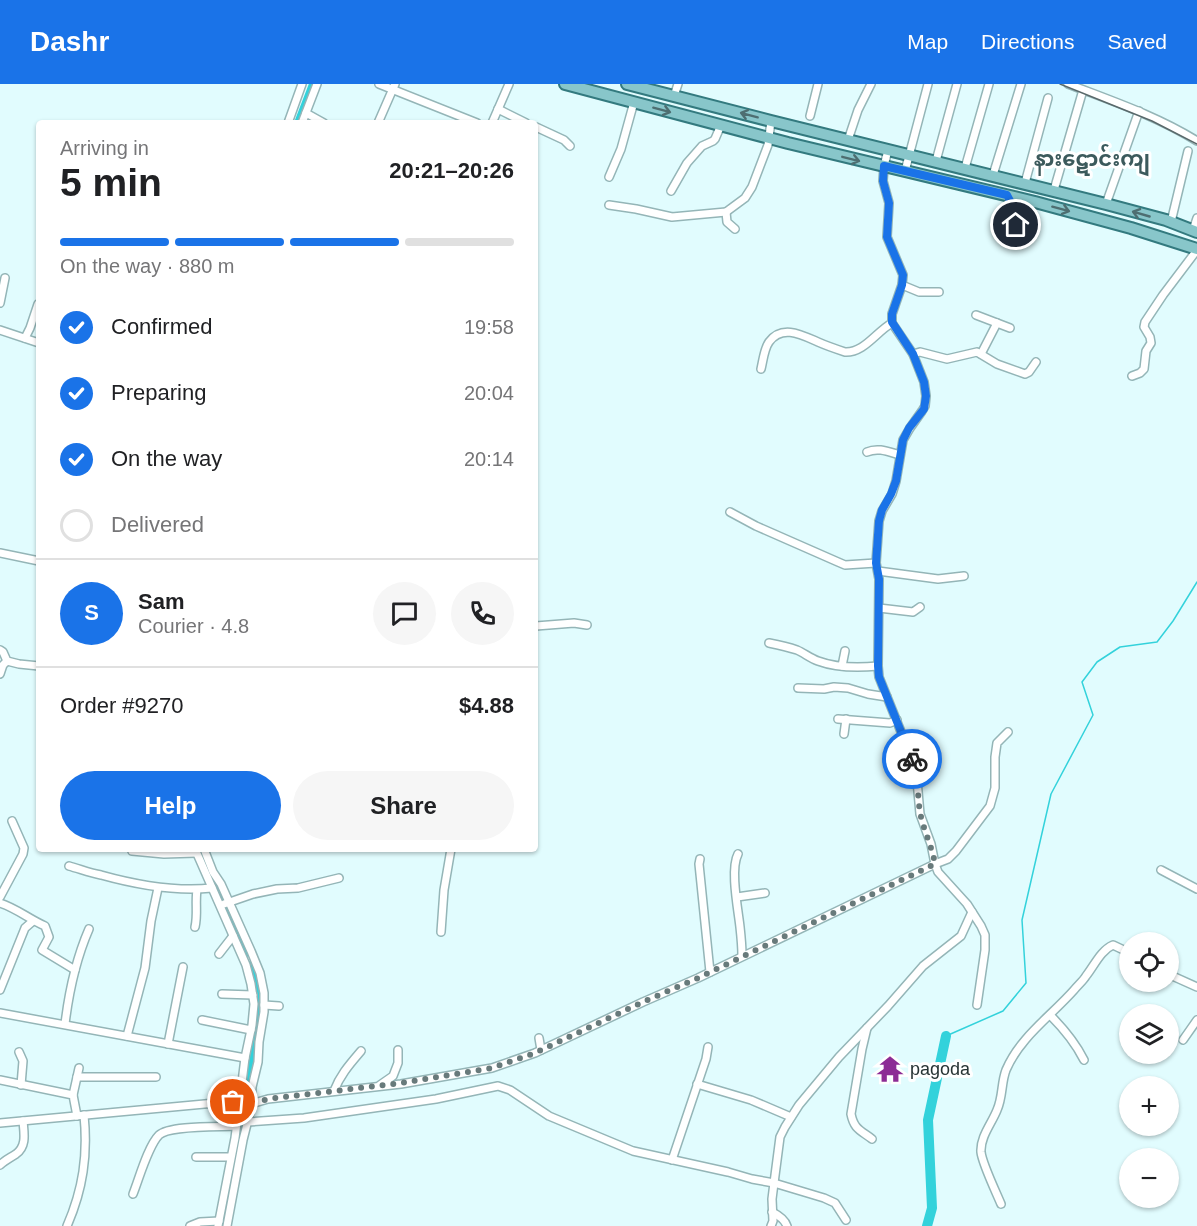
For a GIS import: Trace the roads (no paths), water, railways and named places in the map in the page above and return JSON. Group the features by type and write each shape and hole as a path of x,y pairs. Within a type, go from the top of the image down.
{"main road":[{"path":"565,84 769,138 1007,195 1131,228 1197,249"},
{"path":"633,85 1054,190 1171,222 1195,231"}],"street":[{"path":"289,120 302,84"},
{"path":"303,120 317,84"},
{"path":"379,84 394,87 470,120"},
{"path":"493,120 509,84"},
{"path":"674,96 678,84"},
{"path":"810,116 818,84"},
{"path":"848,140 858,110 871,84"},
{"path":"905,171 928,84"},
{"path":"936,161 957,84"},
{"path":"965,168 989,84"},
{"path":"993,175 1021,84"},
{"path":"1068,84 1139,111 1197,141"},
{"path":"379,120 394,87"},
{"path":"1054,190 1083,90"},
{"path":"1025,183 1048,98"},
{"path":"609,177 621,149 634,102"},
{"path":"498,109 520,120"},
{"path":"1106,204 1139,111"},
{"path":"306,114 318,120"},
{"path":"609,205 672,217 726,212 749,193 767,149 771,121"},
{"path":"671,191 687,163 702,146 713,141 721,125"},
{"path":"538,128 564,140 570,146"},
{"path":"888,150 883,181 889,203 887,237 903,275 892,314 892,322 913,354 924,382 926,396 925,406 903,440 896,481 879,521 877,567 879,677 916,769 920,814 938,872 972,912 985,935 977,1005"},
{"path":"1171,222 1188,151"},
{"path":"1007,195 1014,207 1016,225"},
{"path":"726,212 727,222 735,229"},
{"path":"1195,231 1197,218"},
{"path":"1132,376 1144,369 1146,351 1150,343 1150,337 1144,327 1145,322 1197,249"},
{"path":"0,303 5,278"},
{"path":"902,285 919,292 939,292"},
{"path":"25,339 36,310"},
{"path":"976,315 1010,328"},
{"path":"761,369 768,343 782,333 801,334 837,350 852,352 859,350 892,322"},
{"path":"981,354 997,323"},
{"path":"0,330 36,342"},
{"path":"913,354 920,352 947,359 977,352 997,364 1025,375 1036,362"},
{"path":"867,452 879,450 900,454"},
{"path":"730,512 756,526 845,565 877,567 938,579 964,576"},
{"path":"0,553 36,560"},
{"path":"879,608 913,612 920,607"},
{"path":"538,626 574,623 587,625"},
{"path":"770,643 795,650 822,662 862,668 878,666"},
{"path":"0,650 7,661"},
{"path":"843,666 845,651"},
{"path":"7,661 36,666"},
{"path":"0,674 7,661"},
{"path":"798,688 848,688 888,697"},
{"path":"837,718 890,723 897,720"},
{"path":"844,734 846,719"},
{"path":"0,1123 226,1102 245,1103 378,1086 492,1068 541,1050 948,859 990,806 996,788 997,743 1008,732"},
{"path":"0,897 24,848 12,821"},
{"path":"143,852 164,854 193,852"},
{"path":"190,1226 200,1222 218,1224 226,1157 234,1142 236,1126 252,1087 258,1062 264,1005 260,974 238,921 212,888 195,852"},
{"path":"205,852 213,872 221,884 233,936 246,965 254,1004 245,1058 245,1103 248,1122 227,1226"},
{"path":"441,932 444,890 450,852"},
{"path":"738,854 735,867 742,956"},
{"path":"700,859 710,972"},
{"path":"69,866 158,888 197,890 212,888"},
{"path":"1161,870 1197,889"},
{"path":"224,904 253,894 298,888 339,878"},
{"path":"127,1036 145,968 158,888"},
{"path":"195,927 198,914 197,890"},
{"path":"737,897 765,893"},
{"path":"0,903 45,926 49,937 42,950 75,970"},
{"path":"771,1226 780,1137 791,1117 819,1080 923,966 961,936 972,912"},
{"path":"0,990 25,928 33,921"},
{"path":"65,1024 75,970 89,929"},
{"path":"219,954 233,936"},
{"path":"1001,1203 981,1154 982,1142 998,1110 1006,1070 1018,1048 1031,1032 1086,977 1110,946 1119,948"},
{"path":"168,1044 183,967"},
{"path":"1179,979 1197,987"},
{"path":"222,994 253,995"},
{"path":"264,1005 279,1006"},
{"path":"0,1012 245,1058"},
{"path":"1050,1015 1071,1038 1084,1060"},
{"path":"202,1020 251,1030"},
{"path":"1183,1040 1197,1020"},
{"path":"868,1026 851,1114 853,1123 872,1139"},
{"path":"538,1038 541,1050"},
{"path":"672,1160 708,1047"},
{"path":"378,1086 393,1076 398,1063 398,1050"},
{"path":"334,1091 345,1069 361,1051"},
{"path":"19,1052 23,1060 21,1085"},
{"path":"67,1226 76,1205 83,1178 86,1131 73,1095 79,1068"},
{"path":"77,1077 156,1077"},
{"path":"0,1080 73,1095"},
{"path":"698,1084 751,1100 791,1117"},
{"path":"248,1122 304,1118 436,1099 498,1086 510,1090 549,1116 633,1151 774,1183 824,1198 835,1203 846,1220"},
{"path":"0,1166 3,1161 19,1152 24,1145 23,1121"},
{"path":"133,1194 158,1135 176,1128 236,1126"},
{"path":"196,1156 226,1157"},
{"path":"772,1212 779,1216 787,1226"}],"waterway":[{"path":"298,120 312,84"},
{"path":"946,1036 1003,1011 1026,983 1022,920 1051,794 1093,715 1082,682 1097,662 1120,647 1157,642 1197,582"},
{"path":"200,852 245,955"},
{"path":"227,1211 260,1005 258,987 249,964"},
{"path":"927,1226 932,1208 928,1120 946,1036"}],"railway":[{"path":"1060,84 1152,121 1197,144"}],"place":[{"name":"pagoda","path":"890,1069"}],"district":[{"name":"နားဋောင်းကျ","path":"1092,159"}]}
